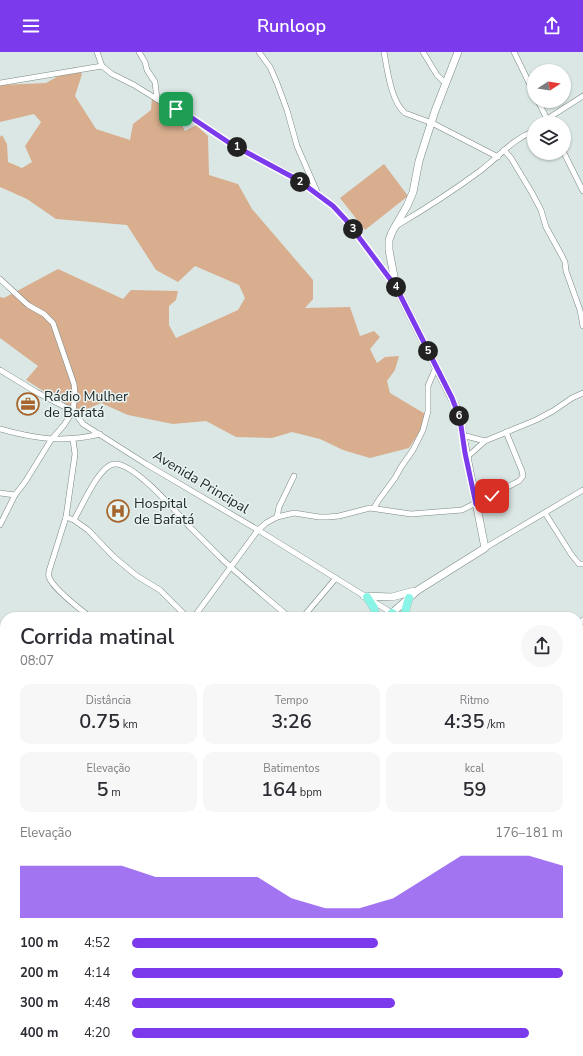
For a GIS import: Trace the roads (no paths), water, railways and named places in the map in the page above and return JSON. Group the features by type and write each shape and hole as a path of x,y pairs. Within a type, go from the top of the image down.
{"main road":[{"path":"365,597 374,608 375,612"},
{"path":"406,612 408,598"}],"street":[{"path":"97,52 102,66 112,74 192,118 231,144 288,174 318,194 333,206 346,220 396,287 458,411 466,458 485,548"},
{"path":"139,52 154,82 157,99"},
{"path":"259,52 270,67 277,83 287,110 297,146 318,194"},
{"path":"384,52 392,86 401,110 405,113 432,123 498,157"},
{"path":"423,52 437,75 444,83"},
{"path":"396,287 388,250 389,240 410,199 419,161 444,83 458,52"},
{"path":"514,52 527,78"},
{"path":"0,83 102,66"},
{"path":"555,116 583,96"},
{"path":"395,227 434,203 481,170 521,136 527,134"},
{"path":"504,150 511,158 532,193 541,210 546,227 565,262 566,271 580,310 583,326"},
{"path":"568,160 583,191"},
{"path":"0,280 28,305 44,314 53,323 74,384 75,394 73,411 64,425 51,440 25,482 15,495 0,526"},
{"path":"374,508 413,450 423,430 428,411 428,386 436,367"},
{"name":"Avenida Principal","path":"0,370 36,392 73,411 84,424 179,484 336,578 387,612"},
{"path":"466,458 485,441 536,420 583,393"},
{"path":"0,430 51,440 73,440 100,434"},
{"path":"198,612 258,530 266,523 277,517 294,513 319,517 333,517 370,508 398,513 424,514 462,510 519,481 523,476 522,471 506,432"},
{"path":"462,435 485,441"},
{"path":"73,440 75,454 66,517 50,568 49,576 52,583 84,612"},
{"path":"74,520 100,474 113,464 118,464 132,472 158,492 191,528 283,612"},
{"path":"277,517 279,507 294,476"},
{"path":"396,612 408,598 418,590 583,490"},
{"path":"0,493 15,495"},
{"path":"545,513 571,554 579,564 583,564"},
{"path":"66,517 74,520 88,530 114,557 137,576 160,590 182,612"},
{"path":"307,612 336,578"},
{"path":"365,597 392,597 418,590"}],"place":[{"name":"Rádio Mulher de Bafatá","path":"28,404"},
{"name":"Hospital de Bafatá","path":"118,511"}]}
